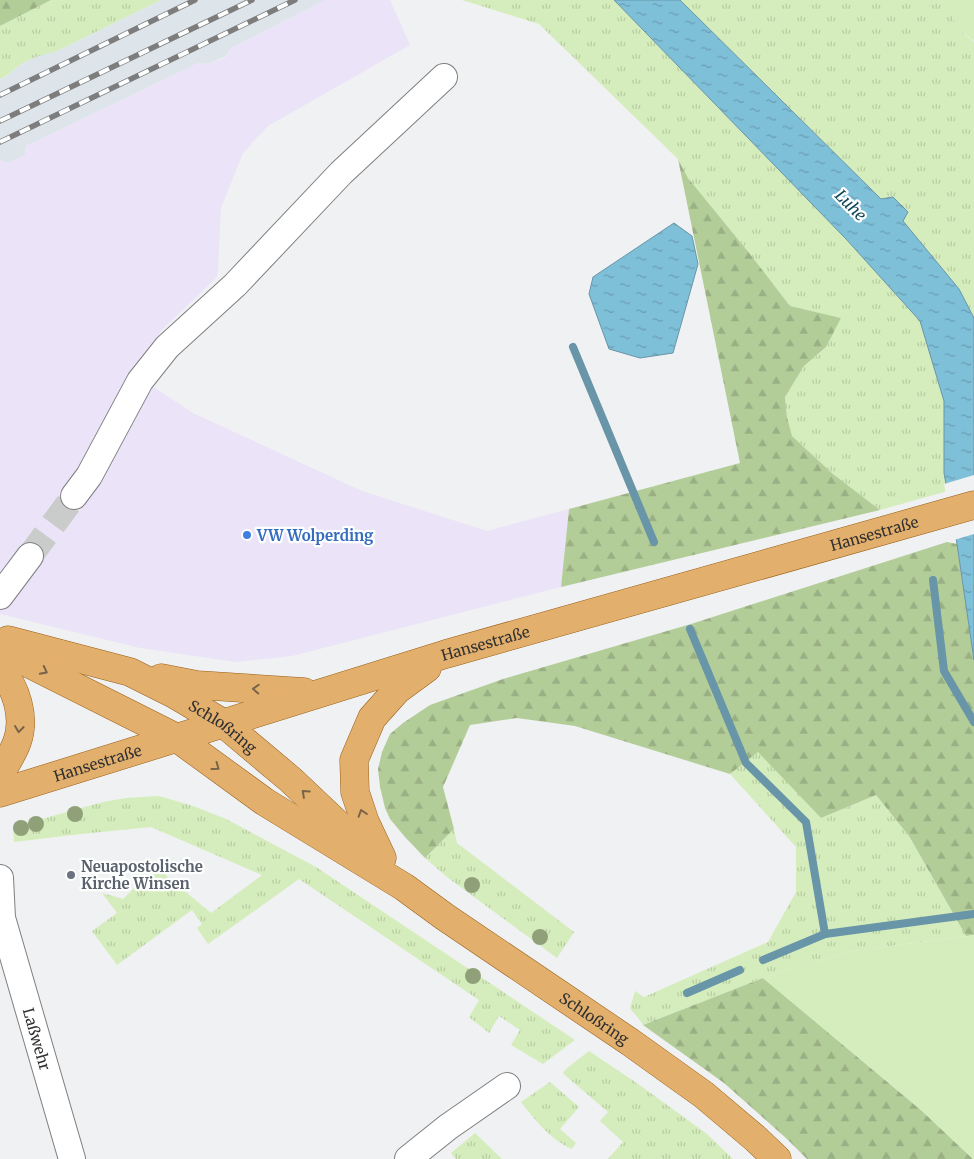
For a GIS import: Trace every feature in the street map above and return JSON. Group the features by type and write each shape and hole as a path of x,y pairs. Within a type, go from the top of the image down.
{"main road":[{"name":"Hansestraße","path":"0,793 446,654 974,505"},
{"name":"Schloßring","path":"0,638 130,672 174,694 223,723 309,796 396,880"},
{"name":"Schloßring","path":"0,649 177,738 265,802 396,880 445,917 630,1042 704,1095 777,1159"},
{"path":"396,880 365,822 355,792 354,760 372,718 397,690 446,654"},
{"path":"0,668 8,678 18,702 20,720 18,740 0,774"},
{"path":"130,672 196,685 322,693"}],"street":[{"path":"74,496 89,476 140,381 167,347 235,285 341,173 444,77"},
{"path":"0,596 30,556"},
{"name":"Laßwehr","path":"0,878 1,919 72,1159"},
{"path":"408,1159 448,1127 507,1086"}],"shaded area":[{"path":"161,0 325,0 231,48 226,56 208,64 198,63 26,146 25,155 7,163 0,160 0,79 40,54 57,51"},
{"path":"325,0 390,0 410,45 268,126 243,153 221,208 217,277 161,331 137,376 193,413 362,491 487,531 569,509 561,587 292,656 236,662 140,648 0,614 0,160 7,163 25,155 26,146 198,63 208,64 226,57 231,48"}],"green space":[{"path":"0,0 51,0 0,26"},
{"path":"51,0 161,0 57,51 29,60 0,79 0,26"},
{"path":"462,0 614,0 846,239 920,321 944,401 944,473 948,491 880,510 833,474 792,436 787,417 785,397 804,366 826,347 840,318 790,306 688,178 678,159 539,24"},
{"path":"680,0 942,0 960,30 974,42 974,318 959,289 903,221 893,197 881,199"},
{"path":"942,0 974,0 974,41 960,30"},
{"path":"678,159 688,178 790,306 841,318 826,347 804,366 785,397 787,417 792,436 833,474 880,510 561,587 569,509 740,463"},
{"path":"947,542 957,544 974,660 974,935 966,936 909,836 876,795 821,818 758,752 730,774 575,726 517,718 470,725 443,787 454,829 425,858 390,819 380,787 378,769 382,752 390,734 430,705 503,679 691,624"},
{"path":"758,751 821,818 876,795 909,836 966,936 847,952 763,978 643,1025 630,1008 635,991 644,997 768,942 796,892 796,847 730,774"},
{"path":"159,796 193,806 226,819 316,867 575,1040 543,1064 511,1045 520,1030 499,1016 489,1033 469,1017 479,1000 299,879 208,944 197,928 202,924 192,910 117,965 92,931 117,913 102,893 123,899 156,867 211,913 262,875 151,827 14,842 13,827 103,802 126,798"},
{"path":"454,829 457,843 574,932 557,958 447,877 425,858"},
{"path":"974,935 973,1159 921,1110 763,978 847,952"},
{"path":"763,978 921,1110 973,1159 807,1159 724,1083 643,1025"},
{"path":"589,1051 707,1134 733,1159 608,1159 623,1142 600,1121 608,1112 563,1073"},
{"path":"550,1082 579,1107 560,1129 576,1143 572,1149 550,1135 521,1102"},
{"path":"475,1133 502,1159 456,1159 451,1153"}],"water":[{"name":"Luhe","path":"614,0 680,0 881,199 893,197 908,212 903,221 959,289 974,318 974,660 957,544 944,473 944,401 920,321 846,239"},
{"path":"674,223 692,236 698,264 673,353 640,358 609,349 589,294 593,277"}],"pier":[{"path":"974,475 974,534 954,540 944,484"}],"waterway":[{"path":"573,347 654,542"},
{"path":"933,580 944,671 974,722"},
{"path":"690,629 746,763 806,822 825,934 974,914"},
{"path":"763,960 825,934"},
{"path":"687,993 740,970"}],"tunnel":[{"path":"30,556 74,496"}],"railway":[{"path":"0,95 195,0"},
{"path":"0,121 252,0"},
{"path":"0,142 295,0"}],"place":[{"name":"VW Wolperding","path":"247,535"},
{"name":"Neuapostolische Kirche Winsen","path":"71,875"}]}
